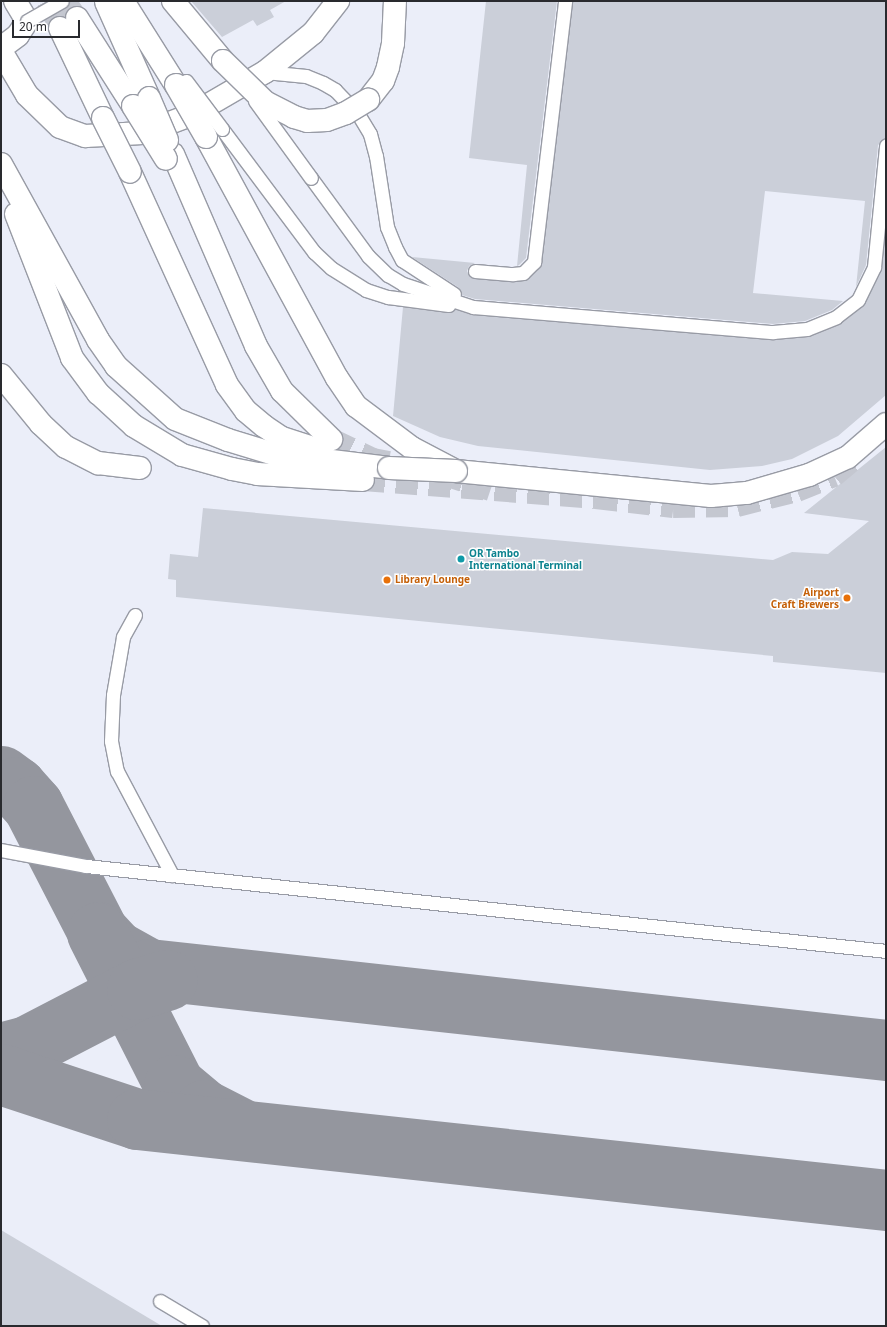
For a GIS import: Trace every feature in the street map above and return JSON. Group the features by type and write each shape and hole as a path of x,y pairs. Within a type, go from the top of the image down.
{"main road":[{"path":"1,48 18,35 26,21 15,1"},
{"path":"173,1 223,61 265,102 294,117 307,121 327,120 346,113 368,100 380,86 388,67 393,43 395,1"},
{"path":"1,51 17,81 39,109 60,127 85,136 124,136 162,128 227,96 265,72 313,33 338,1"},
{"path":"120,6 181,83 214,133 265,247 337,378 356,406 412,448 456,471"},
{"path":"120,6 141,102"},
{"path":"331,439 297,408 268,368 256,346 195,208 141,102 68,23 103,118 130,172 227,385 246,411 282,438 389,468"},
{"path":"1,164 98,340 116,366 175,420 228,440 274,454 389,468 456,471 711,496 747,493 809,475 848,457 886,424"},
{"path":"1,172 49,304 72,358 98,393 134,426 182,455 200,461 257,474 363,480"},
{"path":"1,375 41,424 66,447 98,463 140,468"}],"lane":[{"path":"26,21 62,1"},
{"path":"475,271 513,274 523,272 534,262 565,1"},
{"path":"223,61 312,178 368,256 388,275 402,284 473,307"},
{"path":"265,72 306,76 329,86 346,100 370,134 380,177 387,227 402,260 438,286 459,297 490,307"},
{"path":"214,133 314,252 349,281 388,296 473,307 490,307 725,329 773,332 807,329 836,317 858,300 874,267 886,146"},
{"path":"136,615 123,637 113,695 111,741 117,771 172,875"},
{"path":"1,850 86,866 886,951"},
{"path":"160,1301 202,1326"}],"building":[{"path":"191,1 286,1 270,10 274,17 257,26 253,20 222,37"},
{"path":"486,1 557,1 526,258 517,266 527,165 469,158"},
{"path":"573,1 886,1 886,138 878,145 866,265 856,287 865,201 765,191 753,293 843,301 832,310 805,321 773,324 475,299 462,295 458,287 412,257 475,263 469,266 467,271 470,277 474,279 524,281 540,267"},
{"path":"886,227 886,395 838,436 792,459 762,466 710,470 478,446 440,437 393,416 403,307 447,313 455,309 472,315 772,340 808,337 841,323 865,304 882,268"},
{"name":"OR Tambo International Terminal","path":"886,447 886,673 773,662 773,656 176,597 176,580 168,579 170,554 198,557 203,508 773,560 792,552 828,554 869,521 804,513"},
{"path":"1,1230 162,1326 1,1326"}],"taxiway":[{"path":"1,776 16,787 33,806 98,932 116,951 149,969 886,1050"},
{"path":"97,933 174,1085 204,1110 239,1128"},
{"path":"1,1053 27,1046 137,989 167,980"},
{"path":"1,1074 137,1119 886,1200"}],"tunnel":[{"path":"47,1 60,28"},
{"path":"65,1 77,18"},
{"path":"331,439 373,459 389,462"},
{"path":"363,480 596,498 673,507 737,506 797,491 834,476 859,455"},
{"path":"442,474 490,490"}],"place":[{"name":"OR Tambo International Terminal","path":"461,559"},
{"name":"Library Lounge","path":"387,580"},
{"name":"Airport Craft Brewers","path":"847,598"}]}
